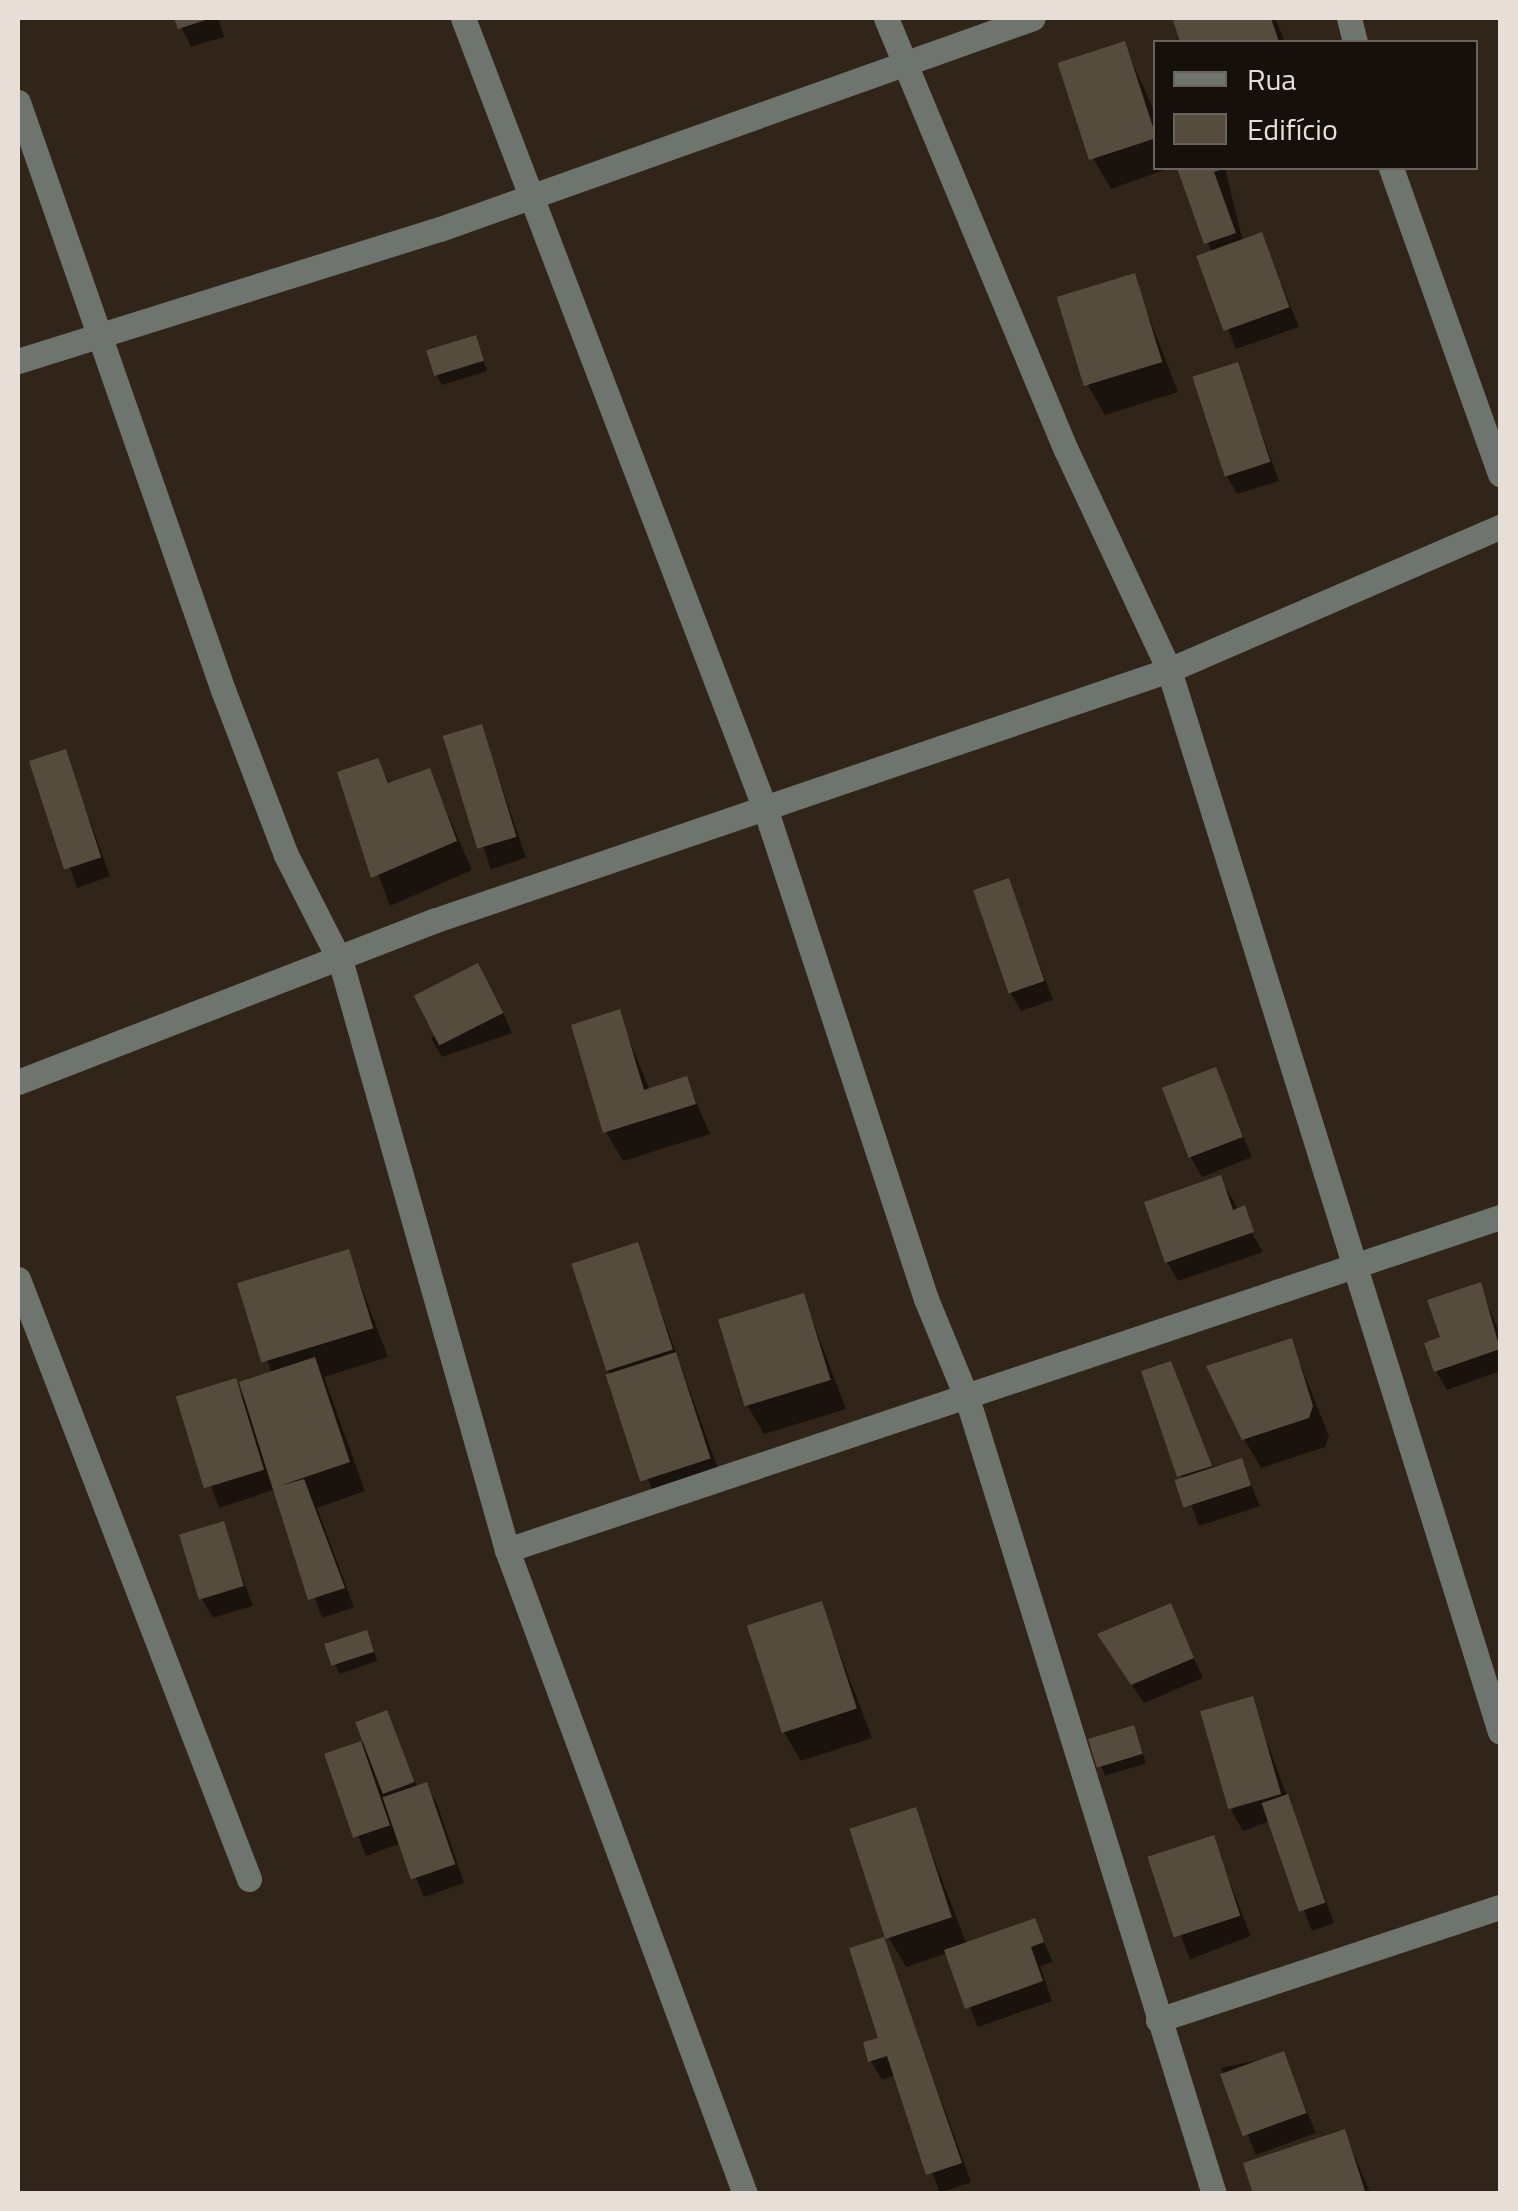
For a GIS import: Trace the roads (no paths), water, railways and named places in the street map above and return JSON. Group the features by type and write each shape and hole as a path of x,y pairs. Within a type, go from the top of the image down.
{"street":[{"path":"462,18 767,814 926,1299 968,1401 1214,2194"},
{"path":"886,18 1066,450 1170,670 1350,1266 1500,1732"},
{"path":"18,361 528,196 906,68 1033,18"},
{"path":"18,102 97,333 286,854 341,963 508,1550 745,2194"},
{"path":"1393,170 1500,474"},
{"path":"18,1082 341,963 436,920 767,814 1170,670 1500,527"},
{"path":"508,1550 968,1401 1500,1217"},
{"path":"18,1279 249,1879"},
{"path":"1158,2020 1500,1907"}]}
